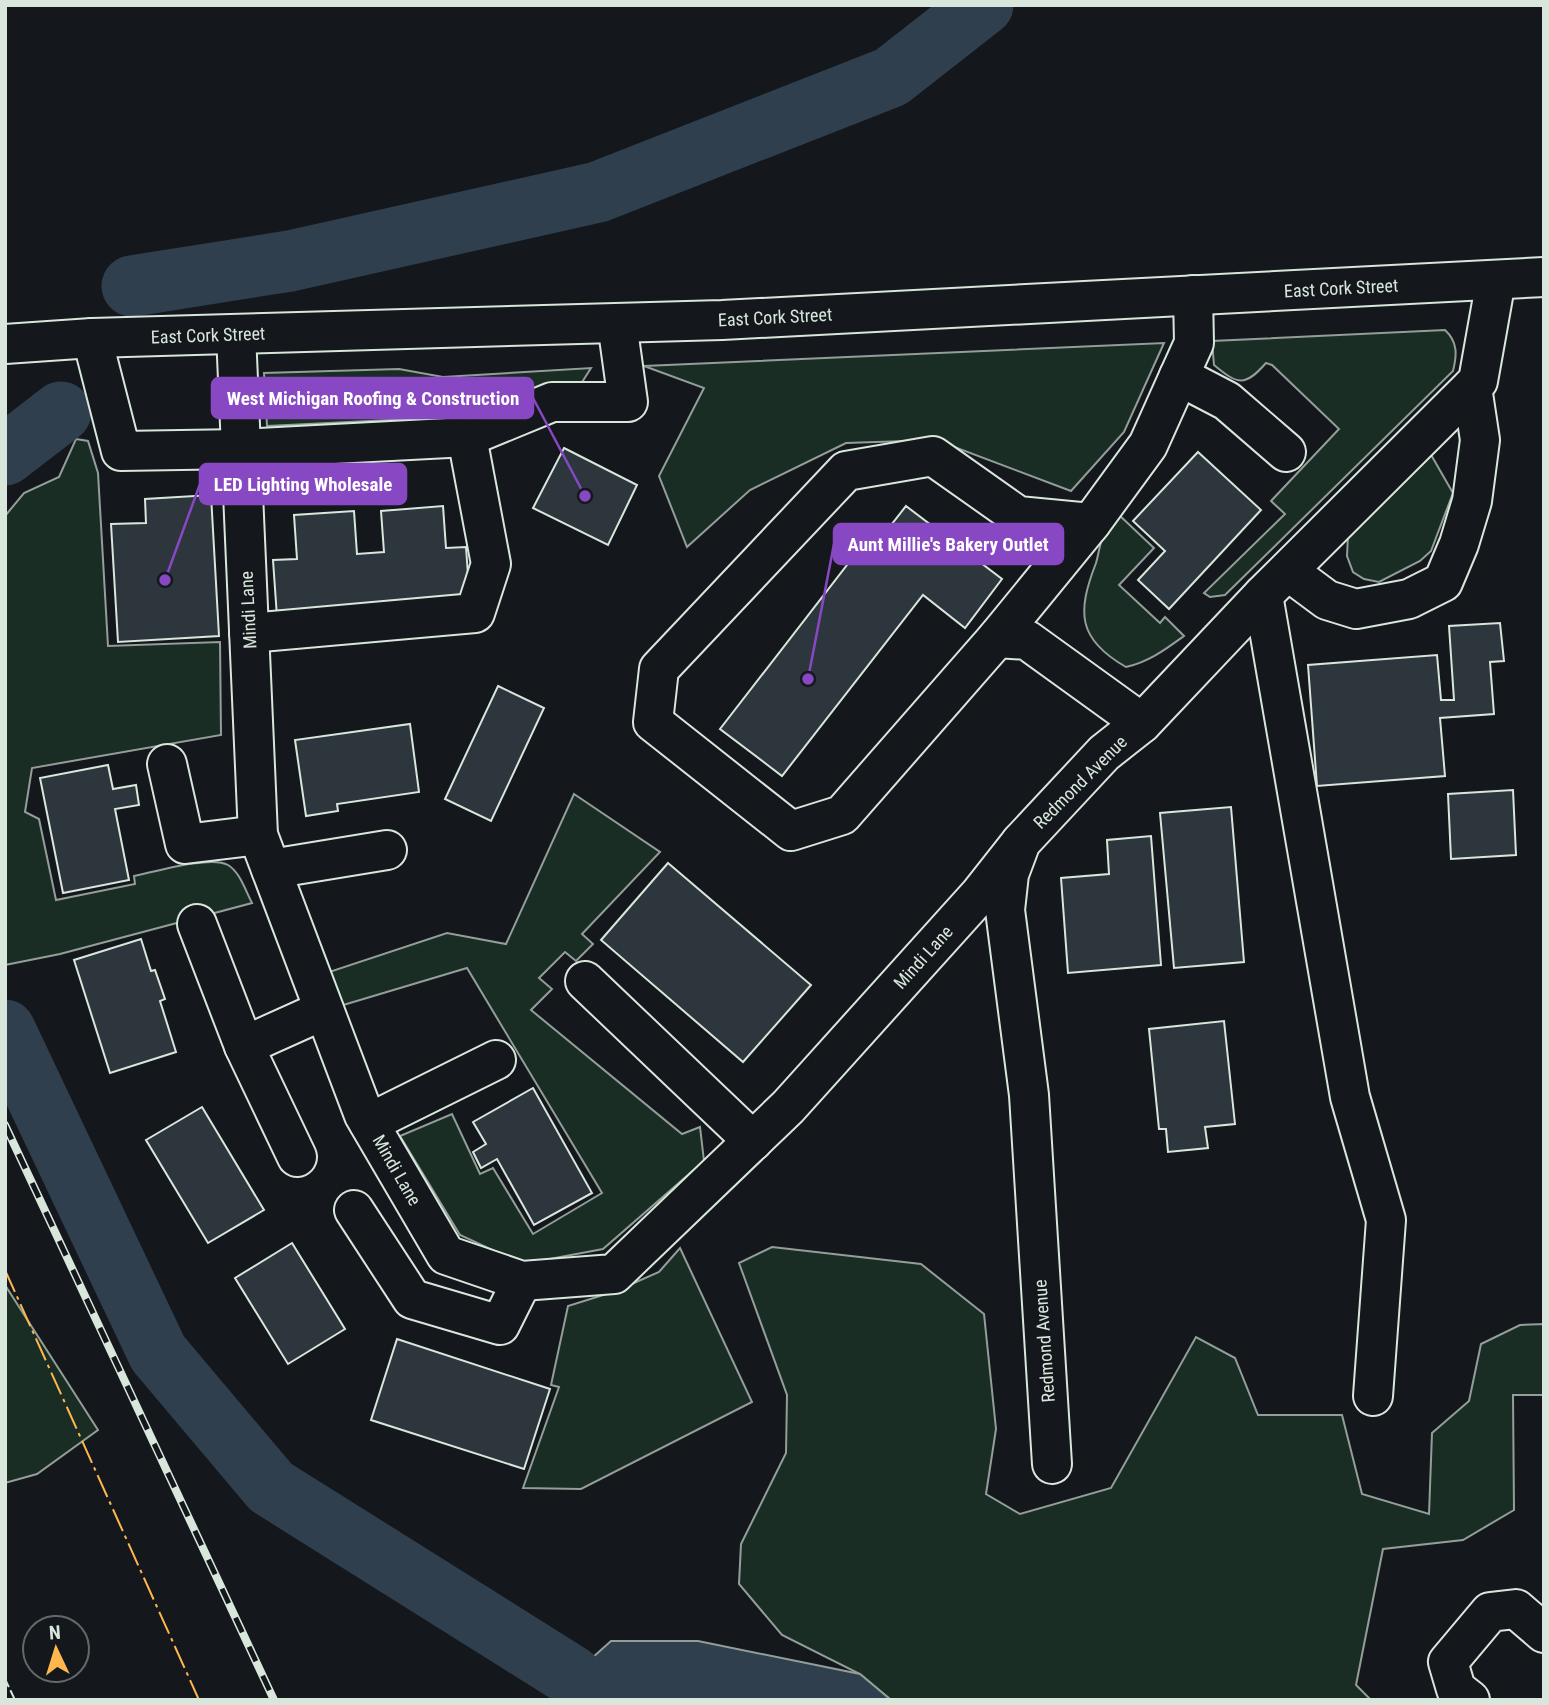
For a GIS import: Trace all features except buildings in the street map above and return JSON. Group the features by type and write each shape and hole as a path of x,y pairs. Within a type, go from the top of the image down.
{"street":[{"name":"East Cork Street","path":"5,344 92,338 617,323 1544,277"},
{"name":"Redmond Avenue","path":"1052,1464 1029,1095 1005,910 1009,874 1021,842 1104,753 1142,723 1275,583 1478,381 1496,280"},
{"path":"1091,523 1018,516 933,456 846,471 659,670 653,722 791,831 842,815 997,638 1091,523 1148,445 1194,343 1193,295"},
{"path":"92,338 121,451 241,449 467,437 552,402 628,401 617,323"},
{"name":"Mindi Lane","path":"236,334 249,633 265,852 369,1123 446,1255 522,1281 614,1275 788,1107 980,894 1021,842"},
{"path":"1179,376 1227,401 1286,452"},
{"path":"1373,1396 1385,1220 1350,1097 1275,583 1356,609 1409,599 1443,582 1460,544 1472,501 1480,440 1472,387"},
{"path":"249,633 475,613 491,564 467,437"},
{"path":"997,638 1027,640 1142,723"},
{"path":"167,764 185,844 265,852 387,850"},
{"path":"197,924 244,1046 297,1157"},
{"path":"585,981 753,1140"},
{"path":"244,1046 324,1010"},
{"path":"369,1123 496,1060"},
{"path":"354,1210 412,1299 500,1325 522,1281"},
{"path":"379,1248 426,1220"},
{"path":"1470,1700 1456,1689 1448,1662 1490,1612 1516,1609 1544,1633"}],"green space":[{"path":"1445,330 1455,349 1453,371 1225,595 1210,597 1204,593 1285,514 1271,501 1339,429 1272,365 1266,363 1247,379 1229,377 1214,365 1212,341"},
{"path":"1164,343 1124,432 1071,491 936,440 846,443 750,490 687,547 659,476 704,388 644,366"},
{"path":"591,368 579,387 547,391 451,417 267,426 264,373 399,369 443,377"},
{"path":"76,439 88,441 98,473 108,646 220,642 221,735 32,768 25,812 39,819 56,900 135,884 134,876 182,865 220,862 232,868 252,903 60,954 5,965 5,516 24,493 59,477"},
{"path":"1430,453 1453,493 1431,551 1420,561 1379,582 1364,579 1353,572 1347,556 1348,535"},
{"path":"1118,514 1154,548 1119,585 1160,623 1165,617 1184,636 1150,658 1126,667 1098,646 1090,635 1084,610 1102,539"},
{"path":"574,794 660,852 582,934 593,944 576,961 565,952 539,978 552,989 531,1010 682,1134 700,1127 704,1161 603,1249 523,1264 460,1235 400,1136 452,1114 480,1174 493,1168 533,1234 602,1193 467,968 340,1006 326,973 447,933 506,944"},
{"path":"772,1247 921,1264 984,1314 996,1429 986,1494 1020,1514 1111,1488 1196,1337 1235,1358 1258,1415 1342,1415 1362,1494 1429,1514 1432,1433 1469,1401 1481,1344 1520,1325 1544,1324 1544,1395 1513,1395 1514,1510 1463,1540 1383,1549 1356,1685 1371,1700 891,1700 860,1674 782,1635 739,1584 741,1544 786,1453 787,1395 739,1263"},
{"path":"680,1248 752,1402 581,1489 523,1488 559,1387 551,1385 568,1306 616,1291 659,1272"},
{"path":"5,1285 98,1430 37,1474 5,1483"}],"water":[{"path":"611,1641 698,1641 860,1674 891,1700 571,1700 572,1676"}],"waterway":[{"path":"132,286 290,261 598,192 891,77 983,5"},
{"path":"5,455 61,412"},
{"path":"5,1030 158,1353 271,1487 572,1676 590,1700"}],"railway":[{"path":"5,1125 274,1700"}],"fence":[{"path":"5,1679 15,1700"}],"power":[{"path":"5,1270 199,1700"}],"place":[{"name":"West Michigan Roofing & Construction","path":"585,496"},
{"name":"LED Lighting Wholesale","path":"165,580"},
{"name":"Aunt Millie's Bakery Outlet","path":"808,679"}]}
